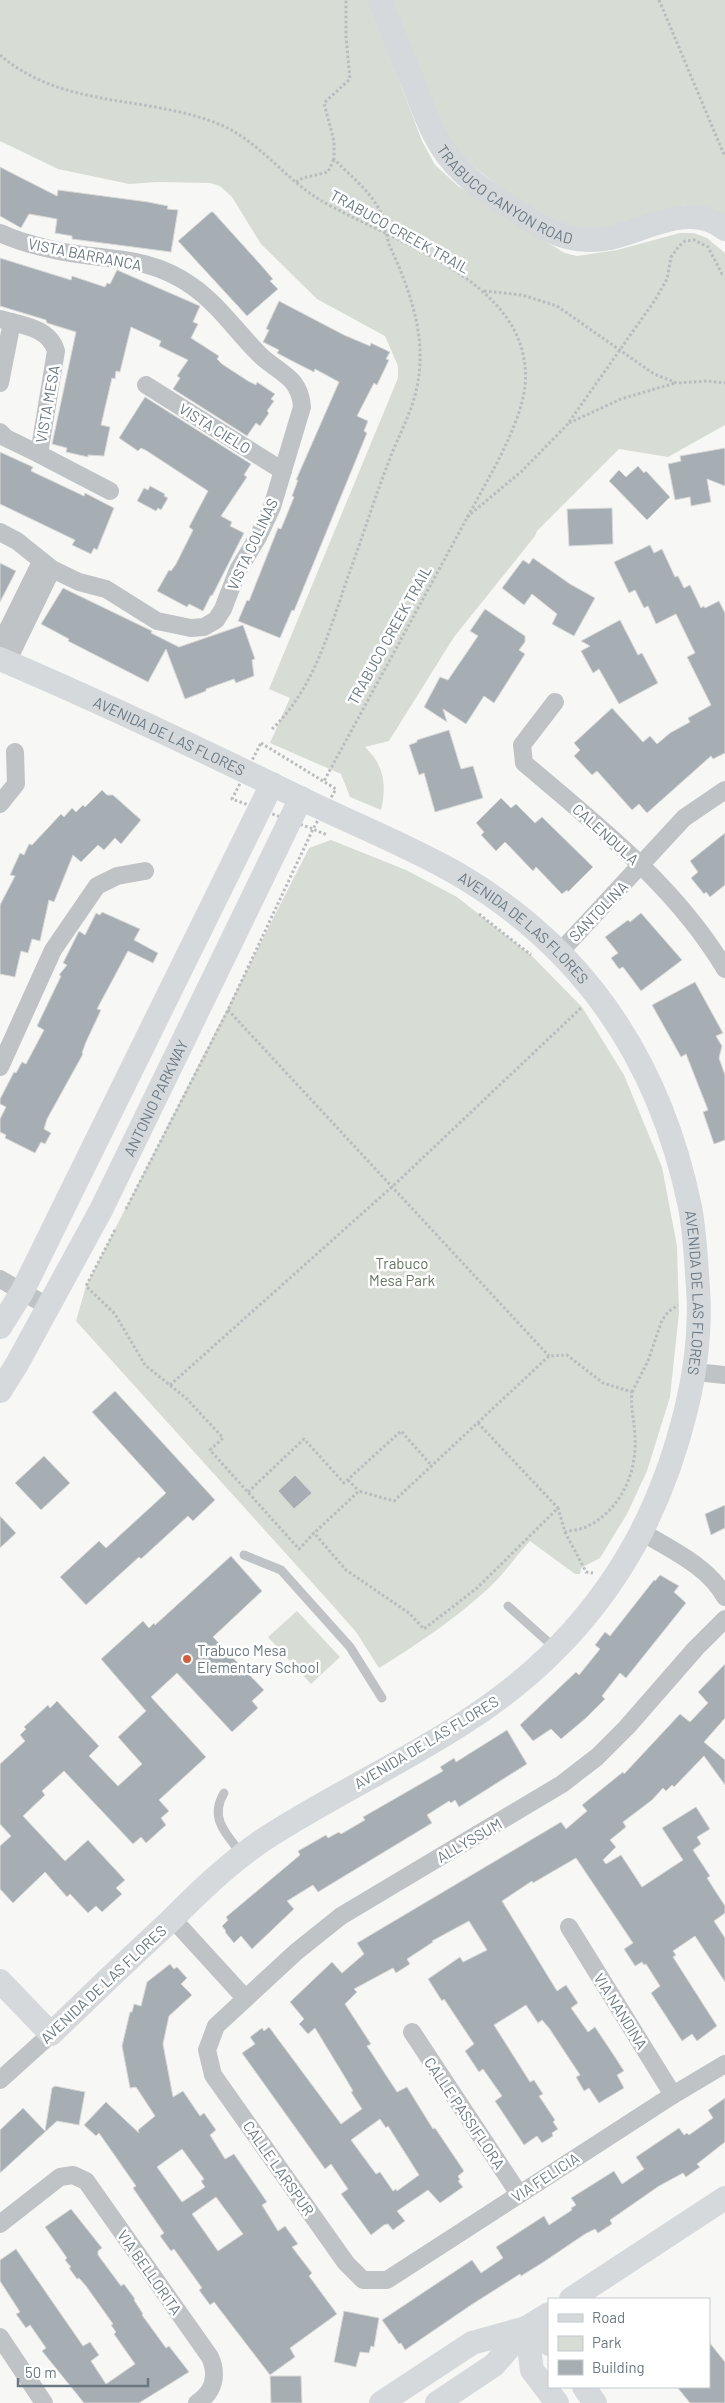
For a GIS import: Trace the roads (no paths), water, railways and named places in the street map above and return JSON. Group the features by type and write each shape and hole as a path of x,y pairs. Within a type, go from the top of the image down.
{"main road":[{"name":"TRABUCO CANYON ROAD","path":"380,0 431,129 448,157 470,179 494,198 548,231 576,240 591,241 611,238 677,217 702,218 725,229"},
{"name":"AVENIDA DE LAS FLORES","path":"2,656 456,873 521,918 560,952 604,1003 640,1059 662,1108 678,1157 691,1211 700,1318 695,1372 675,1454 659,1498 615,1578 583,1620 556,1649 503,1696 465,1722 301,1816 242,1855 172,1918 51,2034"},
{"path":"0,1327 22,1292 272,784"},
{"name":"ANTONIO PARKWAY","path":"0,1391 49,1307 101,1210 300,798"},
{"path":"0,1982 51,2034"},
{"path":"573,2298 725,2198"},
{"path":"381,2403 472,2343 526,2328 548,2315"},
{"path":"526,2328 548,2343"},
{"path":"437,2403 494,2365 526,2328"},
{"path":"526,2328 532,2370 557,2403"},
{"path":"585,2388 595,2403"}],"street":[{"name":"VISTA BARRANCA","path":"0,233 55,251 122,258 156,268 191,285 219,308 266,360 285,373 296,385 301,395"},
{"name":"VISTA MESA","path":"0,383 6,320 39,330 54,343 56,351 39,454"},
{"name":"VISTA CIELO","path":"146,385 283,471"},
{"name":"VISTA COLINAS","path":"47,566 79,582 106,589 157,621 191,628 204,627 216,620 223,609 238,570 258,537 272,507 300,414 301,395"},
{"name":"VISTA MESA","path":"0,432 6,438 110,491"},
{"path":"0,532 17,541 47,566 2,656"},
{"name":"CALENDULA","path":"555,702 522,745 524,763 641,866 686,912 725,969"},
{"path":"0,804 16,784 15,752"},
{"name":"SANTOLINA","path":"560,952 684,818 725,790"},
{"path":"0,1067 53,950 97,886 116,876 145,871"},
{"path":"0,1279 49,1307"},
{"path":"695,1372 725,1375"},
{"path":"642,1532 696,1566 720,1588 725,1597"},
{"name":"ALLYSSUM","path":"207,2050 216,2026 296,1952 341,1916 528,1806 569,1779 597,1757 627,1727 696,1648 725,1619"},
{"path":"172,1918 245,1998"},
{"name":"VIA NANDINA","path":"568,1927 673,2095"},
{"name":"CALLE PASSIFLORA","path":"412,2032 519,2194"},
{"name":"AVENIDA DE LAS FLORES","path":"0,2080 51,2034"},
{"name":"CALLE LARSPUR","path":"207,2050 213,2075 346,2263 363,2280"},
{"name":"VIA FELICIA","path":"363,2280 387,2280 673,2095 725,2064"},
{"name":"VIA BELLORITA","path":"0,2224 60,2177 73,2174 86,2181 210,2357 215,2378 209,2393 197,2403"},
{"path":"0,2337 44,2403"}],"lane":[{"path":"244,1555 281,1570 350,1647 382,1698"},
{"path":"508,1606 556,1649"},
{"path":"224,1793 218,1802 217,1812 224,1831 242,1855"}],"place":[{"name":"Trabuco Mesa Elementary School","path":"187,1659"}],"park label":[{"name":"Trabuco Mesa Park","path":"402,1272"}]}
